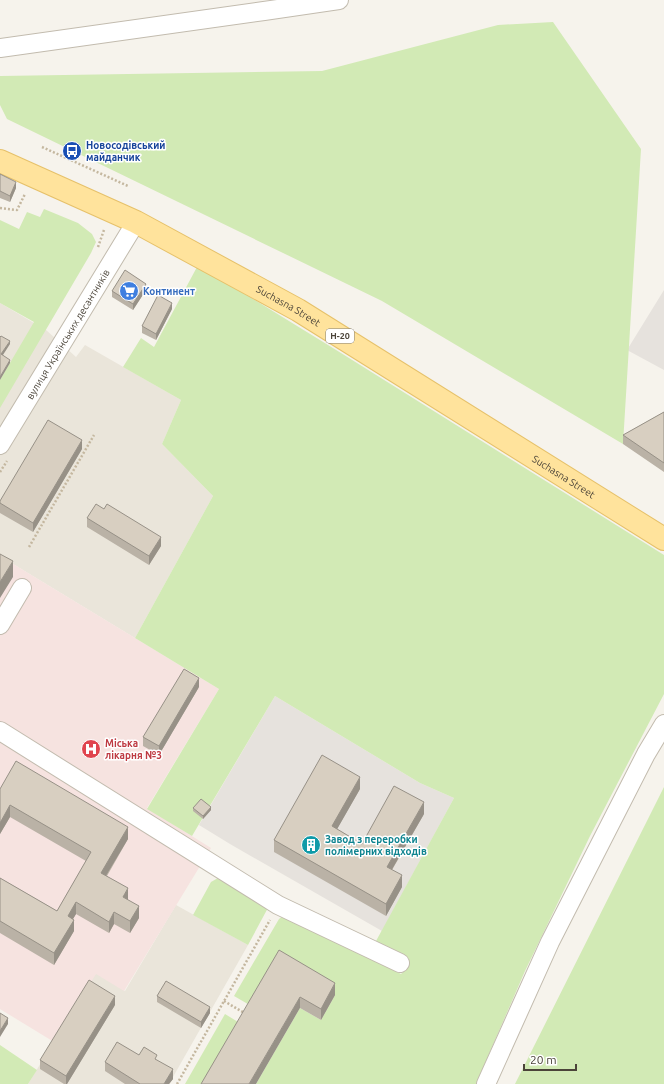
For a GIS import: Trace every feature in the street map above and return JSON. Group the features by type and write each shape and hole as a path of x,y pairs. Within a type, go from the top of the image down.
{"main road":[{"name":"Suchasna Street","path":"0,161 136,222 298,310 664,539"}],"street":[{"path":"0,48 339,0"},
{"name":"вулиця Українських десантників","path":"0,446 136,222"},
{"path":"0,625 22,588"},
{"path":"486,1084 550,942 646,754 664,724"},
{"path":"0,731 278,905 400,963"}],"path":[{"path":"42,147 128,186"},
{"path":"0,208 17,210 26,192"},
{"path":"29,547 94,436"},
{"path":"177,1084 278,905"},
{"path":"224,1001 248,1015"}],"shaded area":[{"path":"664,290 664,370 627,350"},
{"path":"0,303 46,330 76,357 85,345 181,400 162,444 213,496 135,638 0,556"},
{"name":"Міська лікарня №3","path":"0,556 219,689 147,808 211,848 124,991 96,974 54,1042 0,1009"},
{"path":"275,696 420,783 454,798 382,931 199,825"},
{"path":"176,905 248,945 169,1084 28,1084 96,973 125,991"}],"green space":[{"path":"553,22 641,149 623,444 382,301 7,119 0,105 0,76 322,71 498,25"},
{"path":"44,209 78,223 92,234 96,242 0,408 0,380 34,322 0,303 0,220 19,229 27,212 40,217"},
{"path":"197,267 250,297 341,353 664,555 664,694 590,836 525,971 476,1084 256,1084 300,1008 321,1020 335,995 253,1007 234,996 279,919 284,915 291,916 401,974 406,969 409,959 376,941 454,798 420,783 275,696 192,836 147,809 219,689 135,638 213,496 162,444 181,400 123,367 141,338 154,347"},
{"path":"664,787 664,1084 515,1084"},
{"path":"218,878 269,906 248,945 193,915 211,882"},
{"path":"225,1014 243,1025 208,1084 185,1084"},
{"path":"0,1045 37,1070 28,1084 0,1084"}],"building":[{"path":"0,174 16,182 10,196 0,191"},
{"path":"125,270 146,284 133,304 112,291"},
{"path":"158,295 172,303 156,334 142,326"},
{"path":"1,336 10,341 1,354 10,360 0,377 0,337"},
{"path":"664,412 664,463 623,435"},
{"path":"48,420 82,440 33,523 0,503 0,501"},
{"path":"96,504 104,509 107,504 161,537 149,556 87,518"},
{"path":"0,554 13,561 0,582"},
{"path":"184,669 199,678 159,746 143,737"},
{"name":"Завод з переробки полімерних відходів","path":"322,755 360,777 332,826 362,844 394,786 424,802 387,867 402,875 386,904 274,840"},
{"path":"16,761 128,827 101,873 128,888 123,897 139,906 130,921 114,912 109,922 76,902 68,916 74,920 54,953 0,921 0,878 57,911 91,852 10,805 0,823 0,789"},
{"path":"201,799 211,807 203,816 193,808"},
{"path":"279,950 335,983 321,1009 300,997 249,1084 201,1084"},
{"path":"89,980 115,996 66,1076 40,1060"},
{"path":"166,981 210,1007 201,1022 157,996"},
{"path":"0,1013 8,1018 0,1031"},
{"path":"117,1042 139,1055 144,1047 157,1055 155,1059 173,1069 164,1084 140,1084 105,1062"}],"place":[{"name":"Новосодівський майданчик","path":"72,151"},
{"name":"Континент","path":"129,291"},
{"name":"Міська лікарня №3","path":"91,749"},
{"name":"Завод з переробки полімерних відходів","path":"311,845"}]}
